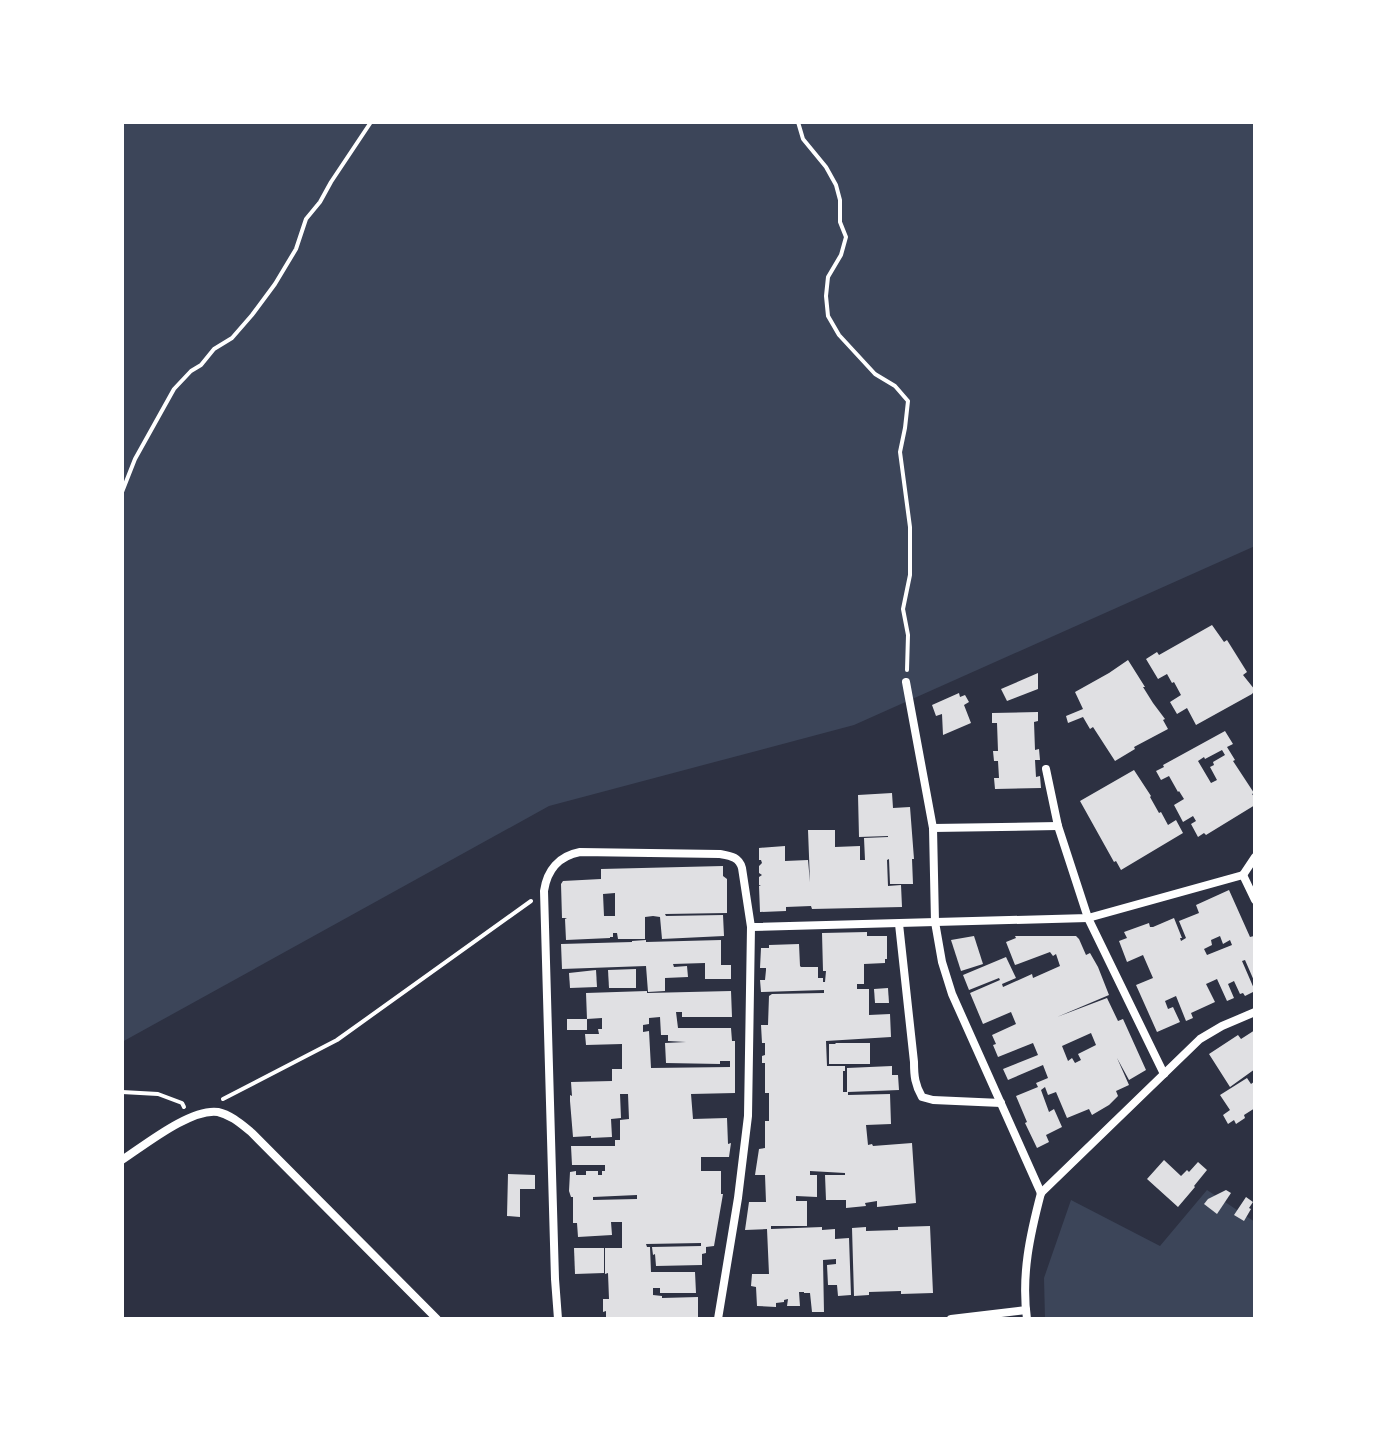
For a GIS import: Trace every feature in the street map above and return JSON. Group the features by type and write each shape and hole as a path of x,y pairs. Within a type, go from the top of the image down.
{"street":[{"path":"906,682 933,828 935,922 942,962 952,994 1041,1193"},
{"path":"1046,769 1058,826 1088,918 1164,1074"},
{"path":"933,828 1058,826"},
{"path":"558,1319 544,891 550,870 567,855 580,852 720,854 736,857 740,862 751,927 748,1116 718,1319"},
{"path":"751,927 1088,918 1243,875 1255,857"},
{"path":"1243,875 1255,900"},
{"path":"899,924 914,1079 922,1097 1001,1103"},
{"path":"951,1319 1027,1315 1025,1267 1041,1193 1200,1039 1255,1012"},
{"path":"122,1160 190,1117 206,1112 220,1113 237,1120 437,1319"}],"path":[{"path":"122,492 135,459 174,389 214,349 232,338 267,294 296,249 306,219 371,122"},
{"path":"798,122 803,139 836,185 840,222 846,237 841,255 828,277 828,316 839,335 875,374 895,386 908,401 900,452 910,540 910,575 903,609 908,635 906,682"},
{"path":"222,1099 337,1040 544,891"},
{"path":"122,1092 158,1094 182,1103 190,1117"}],"shaded area":[{"path":"122,122 1255,122 1255,546 854,725 549,806 122,1042"},
{"path":"1207,1190 1255,1222 1255,1319 1045,1319 1044,1278 1071,1200 1160,1246"}],"building":[{"path":"1212,625 1224,642 1227,640 1247,672 1243,675 1255,690 1196,725 1187,708 1177,714 1170,702 1181,695 1174,682 1167,674 1158,679 1146,659"},
{"path":"1128,660 1165,719 1168,729 1115,761 1083,717 1068,723 1066,716 1083,709 1075,692"},
{"path":"1038,673 1038,689 1007,701 1001,689"},
{"path":"959,693 960,697 965,695 969,702 964,705 971,723 943,735 942,714 936,716 932,705"},
{"path":"1038,712 1038,721 1034,722 1035,750 1039,749 1040,760 1035,760 1036,777 1040,776 1041,788 995,789 994,778 999,778 998,761 994,761 993,751 998,751 997,723 992,723 992,713"},
{"path":"1225,731 1233,744 1227,747 1254,793 1255,805 1198,837 1191,824 1196,821 1193,816 1183,822 1174,805 1184,799 1179,791 1169,776 1161,780 1156,771","holes":["1222,750 1225,755 1210,767 1217,780 1211,783 1198,761"]},
{"path":"1134,770 1168,825 1176,820 1183,833 1121,870 1080,801"},
{"path":"892,793 893,808 910,807 913,884 890,884 887,860 888,886 901,885 902,907 812,909 811,906 760,912 759,877 762,875 759,866 762,863 759,848 785,846 785,861 808,860 810,882 808,830 835,830 835,847 860,846 860,860 865,860 864,838 888,836 859,837 858,795"},
{"path":"723,866 723,876 727,879 727,913 665,914 723,915 724,936 662,939 660,917 653,916 645,917 645,939 618,939 617,933 613,933 610,938 566,940 567,918 562,918 561,884 563,881 601,879 601,869","holes":["615,893 615,916 604,916 603,894"]},
{"path":"1229,890 1250,937 1254,936 1255,939 1255,983 1245,960 1242,961 1255,991 1245,996 1240,994 1234,981 1228,984 1234,998 1227,1001 1217,979 1206,984 1215,1002 1191,1013 1193,1018 1186,1021 1176,996 1165,1001 1168,1009 1173,1007 1180,1022 1157,1032 1136,985 1153,978 1143,955 1127,962 1119,941 1127,938 1124,932 1149,923 1153,927 1174,918 1181,941 1186,938 1179,921 1199,913 1196,905","holes":["1220,936 1223,944 1230,940 1232,945 1207,955 1204,949 1212,945 1211,940"]},
{"path":"867,932 867,936 887,936 887,959 885,963 864,964 864,984 857,984 857,989 869,989 869,1015 890,1014 891,1037 826,1041 827,1066 845,1066 843,1092 847,1092 847,1068 892,1066 892,1075 898,1075 899,1090 848,1092 848,1095 890,1094 891,1124 866,1125 868,1145 912,1143 916,1203 877,1207 877,1201 865,1203 866,1206 846,1208 846,1200 826,1200 825,1175 845,1173 810,1171 810,1175 817,1175 817,1197 796,1196 796,1201 807,1201 807,1226 771,1226 771,1229 822,1227 822,1230 835,1229 835,1239 849,1238 851,1295 838,1296 837,1285 828,1285 827,1265 836,1264 836,1259 823,1260 824,1312 812,1312 810,1293 804,1292 799,1292 800,1306 787,1306 788,1299 776,1303 776,1307 757,1306 756,1287 751,1286 752,1274 769,1274 767,1229 745,1230 749,1202 766,1202 765,1175 755,1175 759,1149 765,1148 765,1121 769,1121 769,1093 765,1093 765,1063 762,1063 765,1043 762,1043 761,1025 768,1025 769,996 772,994 824,993 824,990 761,992 760,980 765,980 766,968 760,968 761,948 799,944 800,966 818,967 818,978 823,978 825,982 822,933"},
{"path":"974,936 983,964 961,971 951,940"},
{"path":"1076,936 1079,939 1086,955 1090,953 1098,967 1109,995 1057,1017 1107,998 1118,1021 1123,1019 1146,1070 1129,1080 1117,1058 1129,1085 1116,1091 1118,1096 1109,1105 1092,1115 1089,1109 1067,1118 1056,1092 1048,1095 1045,1087 1041,1090 1049,1112 1054,1109 1062,1127 1046,1135 1049,1142 1037,1148 1016,1096 1038,1087 1036,1083 1048,1078 1043,1065 1008,1080 1003,1069 1038,1055 1033,1043 998,1057 992,1035 1016,1024 1011,1012 983,1024 970,993 1000,980 969,990 963,975 1006,957 1016,978 1002,984 1003,987 1060,966 1056,954 1053,956 1050,952 1015,965 1006,942 1016,938","holes":["1091,1033 1096,1045 1078,1054 1081,1060 1075,1063 1072,1058 1068,1061 1062,1046"]},
{"path":"721,940 721,965 731,965 731,979 705,979 705,963 673,964 674,967 687,966 688,977 665,978 665,991 648,992 646,966 562,969 561,944"},
{"path":"636,969 636,988 609,988 608,970"},
{"path":"596,970 597,987 570,988 569,973"},
{"path":"888,988 889,1003 875,1003 874,989"},
{"path":"731,991 732,1017 682,1017 682,1012 676,1012 678,1028 731,1028 732,1041 735,1041 735,1093 691,1094 693,1119 727,1118 728,1144 731,1143 729,1157 701,1157 701,1171 721,1171 723,1194 714,1246 706,1247 702,1265 656,1266 652,1247 701,1246 701,1243 646,1244 650,1247 651,1272 695,1272 696,1293 660,1293 660,1288 653,1288 653,1295 662,1298 698,1297 698,1319 606,1319 606,1311 603,1312 603,1299 609,1299 605,1248 622,1248 622,1222 611,1222 612,1235 578,1237 577,1223 573,1223 573,1197 569,1191 570,1172 586,1175 586,1171 598,1171 598,1175 602,1175 605,1165 572,1165 571,1146 615,1146 615,1140 620,1140 620,1120 629,1119 628,1094 620,1094 621,1118 611,1119 612,1137 573,1137 571,1082 612,1081 612,1069 622,1069 622,1044 586,1045 585,1034 599,1034 602,1018 587,1019 586,993","holes":["660,1017 661,1035 668,1035 668,1041 686,1042 665,1043 666,1063 720,1064 720,1061 730,1061 730,1067 651,1068 649,1031 643,1032 643,1025 649,1024 649,1018","637,1195 637,1199 593,1200 593,1197"]},
{"path":"567,1019 587,1019 587,1030 567,1030"},
{"path":"1255,1030 1255,1069 1230,1087 1209,1054 1238,1035 1241,1039"},
{"path":"870,1043 870,1064 829,1064 829,1044"},
{"path":"1247,1078 1251,1084 1255,1081 1255,1108 1236,1124 1234,1120 1228,1124 1223,1115 1230,1110 1220,1095"},
{"path":"1164,1160 1181,1176 1198,1162 1207,1170 1178,1207 1147,1179"},
{"path":"508,1174 535,1175 535,1189 520,1189 520,1217 507,1216"},
{"path":"1226,1190 1231,1193 1217,1214 1204,1204 1208,1199"},
{"path":"1246,1197 1253,1202 1244,1221 1234,1215"},
{"path":"930,1226 933,1293 869,1292 869,1295 854,1296 852,1228 866,1227 866,1231"},
{"path":"574,1248 604,1248 604,1273 575,1274"}]}
